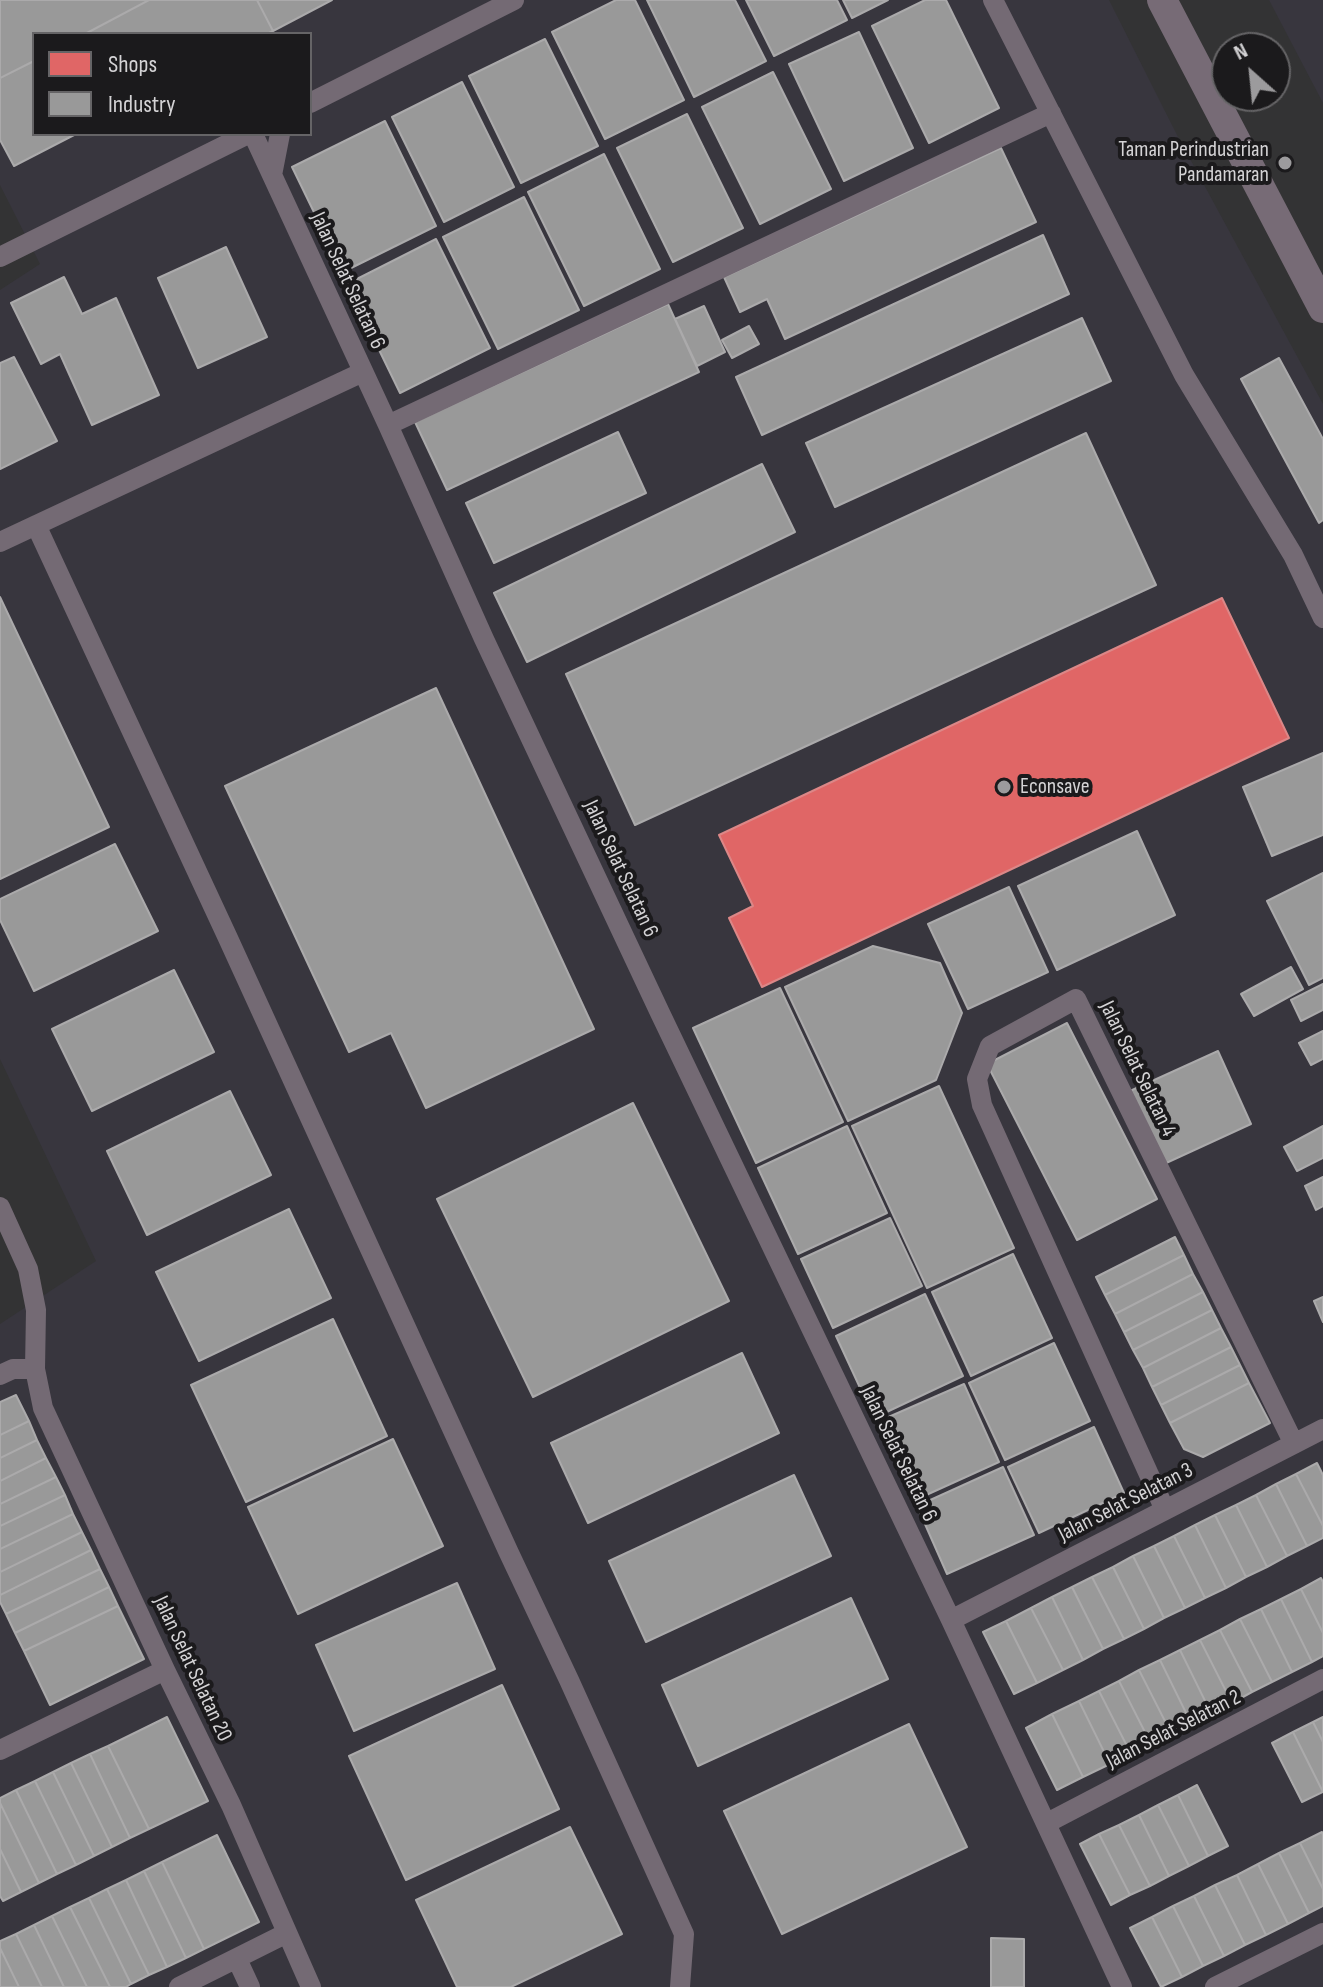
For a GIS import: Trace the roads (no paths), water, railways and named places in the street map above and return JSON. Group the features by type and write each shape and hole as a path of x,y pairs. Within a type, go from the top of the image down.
{"main road":[{"path":"1162,0 1323,308"}],"street":[{"path":"312,102 514,0"},
{"path":"993,0 1184,375 1293,555 1323,618"},
{"path":"388,425 1051,113"},
{"path":"0,257 246,136"},
{"name":"Jalan Selat Selatan 6","path":"251,136 388,425 484,639 951,1620 1122,1987"},
{"path":"225,146 252,158 270,171 279,136"},
{"path":"0,542 363,372"},
{"path":"36,525 684,1934 680,1987"},
{"name":"Jalan Selat Selatan 4","path":"1165,1510 982,1105 977,1079 990,1046 1076,999 1294,1444"},
{"name":"Jalan Selat Selatan 20","path":"0,1207 28,1269 36,1310 35,1369 43,1408 231,1805 311,1987"},
{"path":"0,1375 13,1369 35,1369"},
{"name":"Jalan Selat Selatan 3","path":"951,1620 1323,1429"},
{"path":"0,1750 165,1670"},
{"name":"Jalan Selat Selatan 2","path":"1047,1823 1323,1679"},
{"path":"179,1987 287,1933"},
{"path":"1215,1987 1323,1933"},
{"path":"237,1959 250,1987"}],"place":[{"name":"Taman Perindustrian Pandamaran","path":"1285,163"},
{"name":"Econsave","path":"1004,787"}]}
